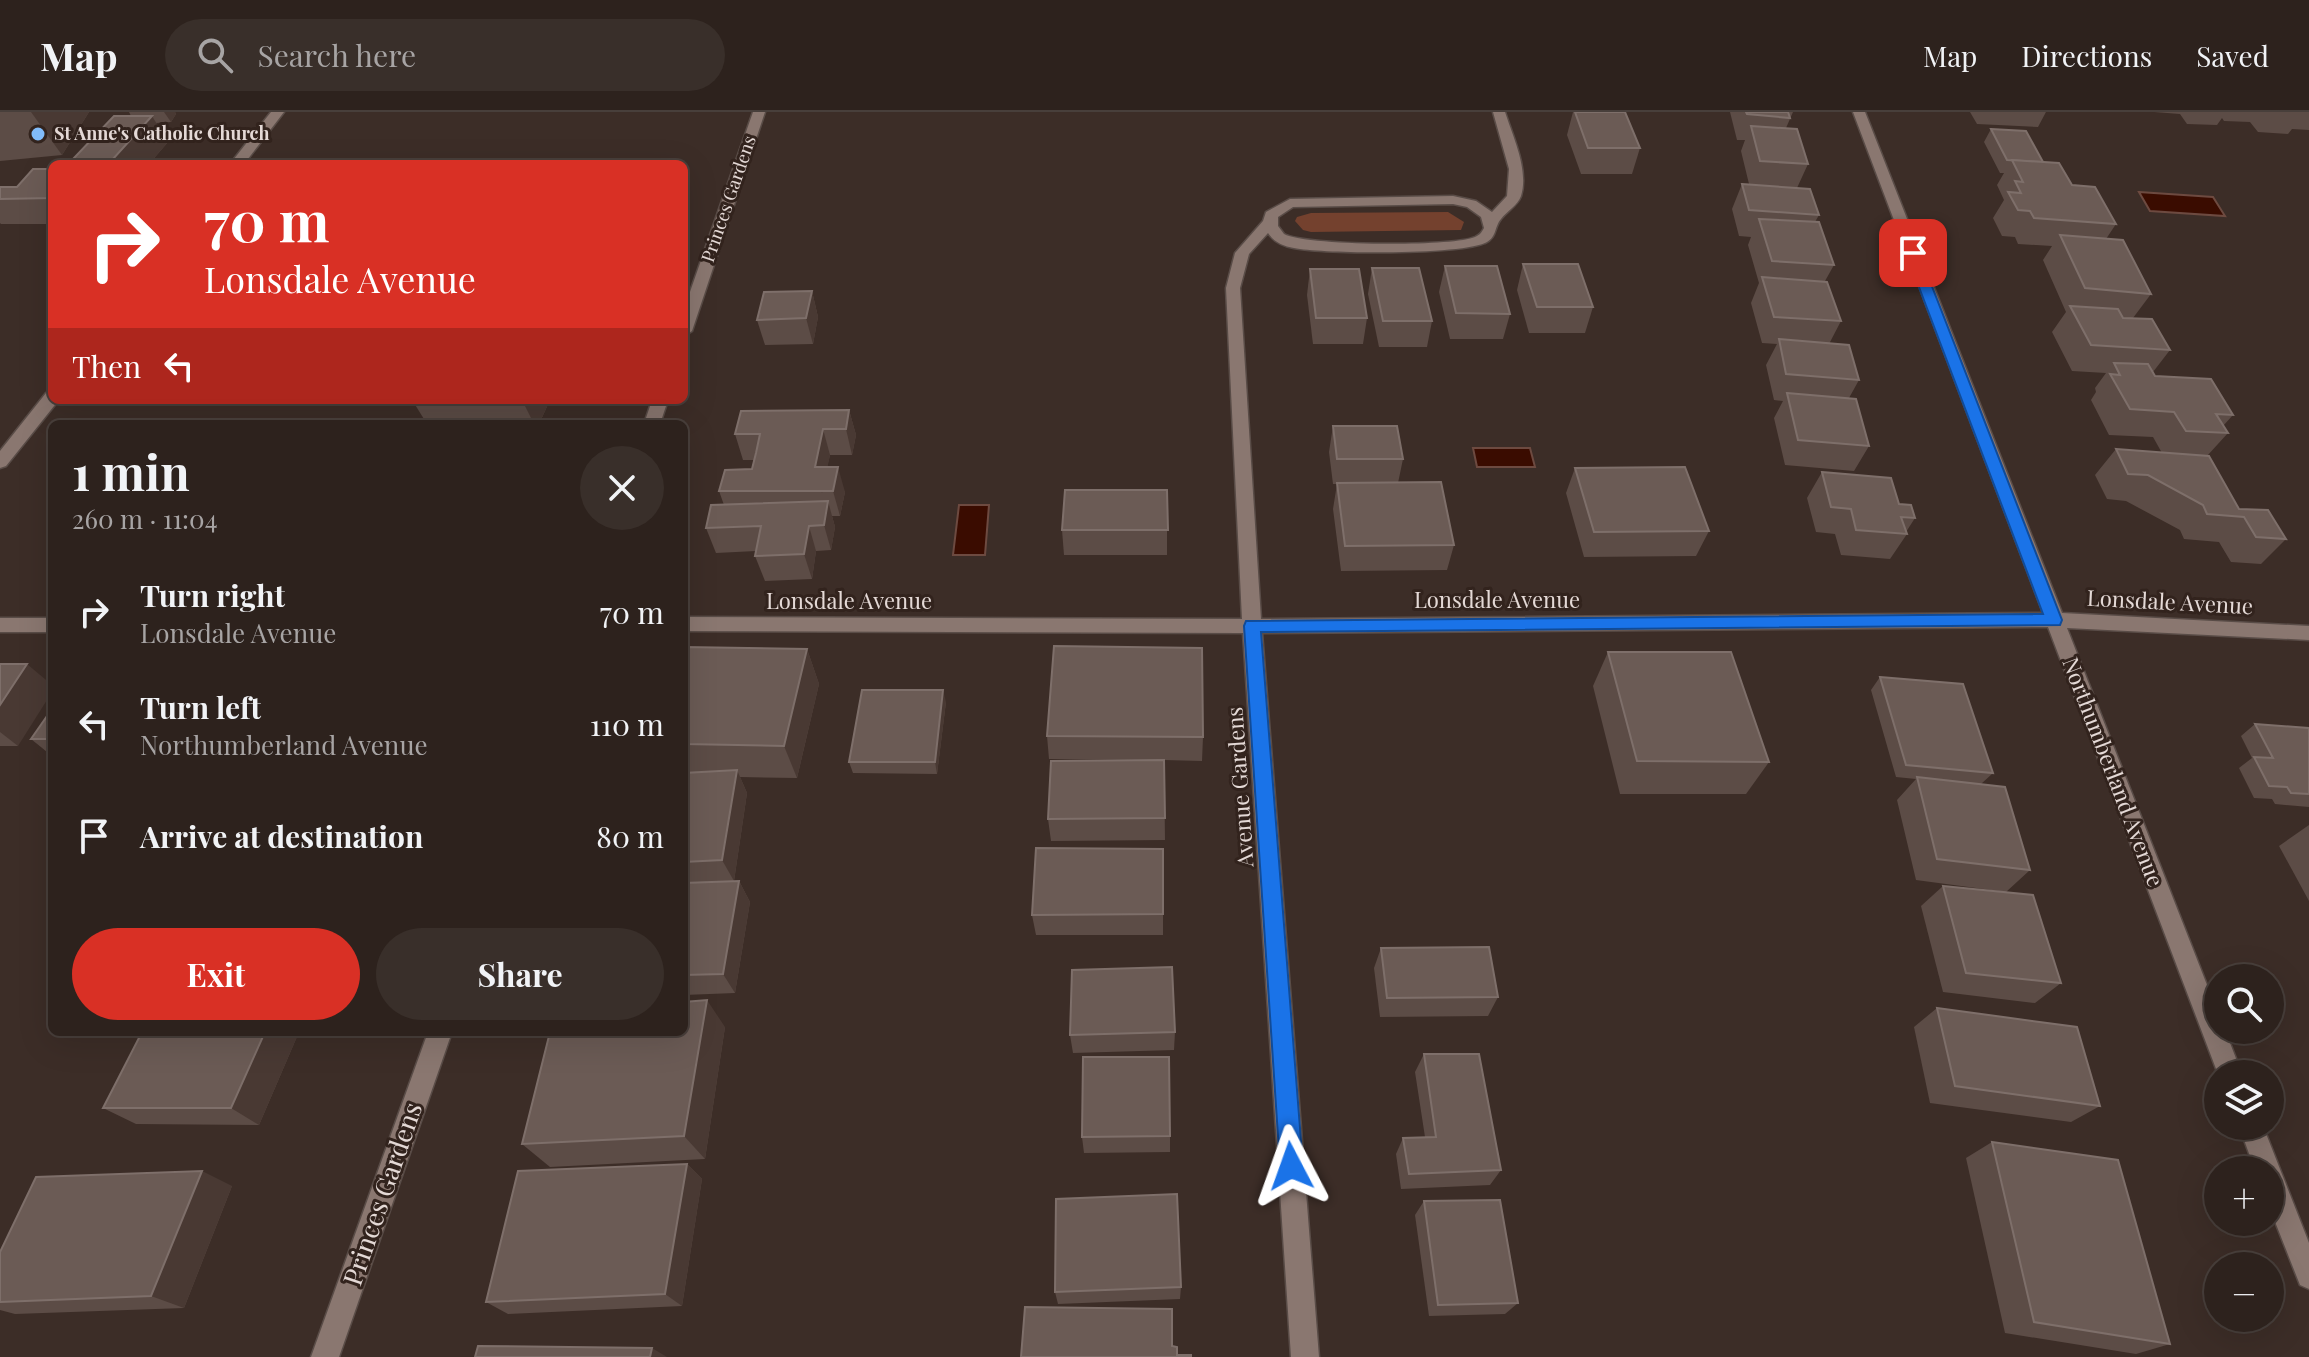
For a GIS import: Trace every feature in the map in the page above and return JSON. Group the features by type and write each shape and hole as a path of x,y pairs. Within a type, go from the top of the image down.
{"street":[{"path":"240,160 278,112"},
{"name":"Princes Gardens","path":"688,319 759,112"},
{"path":"1268,224 1273,232 1296,245 1460,245 1486,237 1492,229 1492,220 1514,197 1516,169 1499,112"},
{"name":"Northumberland Avenue","path":"1859,112 2225,1060"},
{"name":"Avenue Gardens","path":"1305,1357 1252,626 1233,288 1242,253 1268,224 1271,215 1290,203 1461,201 1475,205 1492,220"},
{"path":"0,462 48,402"},
{"name":"Lonsdale Avenue","path":"688,624 1252,626 2054,620 2309,633"},
{"path":"0,625 48,625"},
{"name":"Princes Gardens","path":"325,1357 439,1036"},
{"path":"2284,1212 2309,1276"}],"shaded area":[{"path":"2139,192 2213,197 2225,216 2150,211"},
{"path":"1448,212 1464,222 1461,230 1311,232 1303,230 1295,221 1297,217 1311,213"},
{"path":"1473,448 1530,448 1535,467 1477,467"},
{"path":"959,505 989,505 985,555 953,555"}],"building":[{"path":"1575,112 1625,112 1640,148 1588,148"},
{"path":"1788,112 1790,118 1747,114"},
{"path":"114,116 152,116 113,159 73,159"},
{"path":"1751,126 1797,129 1808,164 1760,161"},
{"path":"1991,129 2026,131 2043,162 2007,160"},
{"path":"2012,160 2059,163 2072,185 2095,187 2116,224 2034,218 2030,211 2018,210 2008,192 2021,193 2015,181 2023,182"},
{"path":"33,169 48,169 48,198 0,199 0,187 17,187"},
{"path":"1742,184 1810,189 1819,215 1749,210"},
{"path":"1759,219 1819,222 1834,265 1772,261"},
{"path":"2060,235 2123,240 2151,294 2085,288"},
{"path":"1523,264 1578,264 1593,307 1537,307"},
{"path":"1445,266 1497,266 1510,314 1456,313"},
{"path":"1372,268 1419,268 1432,321 1383,321"},
{"path":"1310,269 1359,269 1367,318 1316,318"},
{"path":"1762,277 1827,282 1841,321 1774,317"},
{"path":"812,291 806,318 757,320 764,292"},
{"path":"2070,306 2118,309 2123,318 2152,319 2170,350 2091,345"},
{"path":"1779,339 1849,345 1859,380 1786,374"},
{"path":"2114,363 2148,364 2155,376 2211,379 2233,415 2216,414 2228,433 2186,431 2174,412 2130,409 2110,374 2120,375"},
{"path":"1787,393 1856,399 1869,446 1798,440"},
{"path":"849,410 846,429 823,429 815,467 838,467 833,491 719,491 725,470 752,469 760,434 735,434 741,411"},
{"path":"1333,426 1397,426 1403,459 1337,459"},
{"path":"2116,449 2209,456 2239,509 2268,510 2286,539 2256,537 2244,517 2207,514 2203,505 2148,475 2128,474"},
{"path":"1685,467 1709,531 1594,532 1575,468"},
{"path":"1822,472 1891,478 1899,504 1911,505 1915,518 1901,517 1907,534 1856,530 1851,509 1831,507"},
{"path":"1441,482 1454,545 1345,546 1337,483"},
{"path":"1065,490 1167,490 1168,530 1062,530"},
{"path":"828,501 824,525 809,526 804,554 755,556 761,526 706,528 711,505"},
{"path":"1054,646 1202,648 1203,737 1047,736"},
{"path":"688,647 807,649 784,746 688,744"},
{"path":"1608,652 1731,652 1769,762 1637,761"},
{"path":"0,664 27,664 0,705"},
{"path":"1880,677 1963,684 1993,773 1906,765"},
{"path":"862,690 943,690 935,762 849,762"},
{"path":"48,715 48,739 31,739"},
{"path":"2255,724 2309,728 2309,794 2291,793 2287,787 2269,786 2254,757 2273,758"},
{"path":"1164,760 1165,818 1048,819 1051,761"},
{"path":"737,770 722,860 688,862 688,773"},
{"path":"1917,777 2005,787 2030,870 1937,859"},
{"path":"1036,848 1163,849 1163,914 1032,915"},
{"path":"739,881 723,974 688,975 688,883"},
{"path":"1943,886 2033,895 2061,983 1966,973"},
{"path":"1489,947 1498,997 1387,998 1381,948"},
{"path":"1172,967 1175,1032 1070,1035 1072,970"},
{"path":"707,1000 684,1136 522,1144 549,1036 688,1036 688,1002"},
{"path":"1937,1008 2077,1027 2100,1106 1955,1086"},
{"path":"140,1036 263,1036 231,1108 103,1108"},
{"path":"1424,1054 1479,1054 1501,1170 1409,1174 1403,1138 1436,1137"},
{"path":"1083,1057 1169,1057 1170,1136 1082,1137"},
{"path":"1992,1142 2118,1160 2170,1344 2034,1322"},
{"path":"687,1164 665,1294 486,1302 518,1171"},
{"path":"202,1171 151,1296 0,1302 0,1252 36,1177"},
{"path":"1177,1194 1181,1287 1055,1292 1056,1199"},
{"path":"1500,1200 1518,1303 1438,1305 1424,1201"},
{"path":"1025,1307 1172,1309 1172,1346 1177,1347 1177,1355 1191,1357 1021,1357"},
{"path":"478,1346 652,1348 650,1357 475,1357"}],"place":[{"name":"St Anne's Catholic Church","path":"38,134"}],"route":[{"path":"1291,1166 1252,626 2054,620 1913,253"}]}
